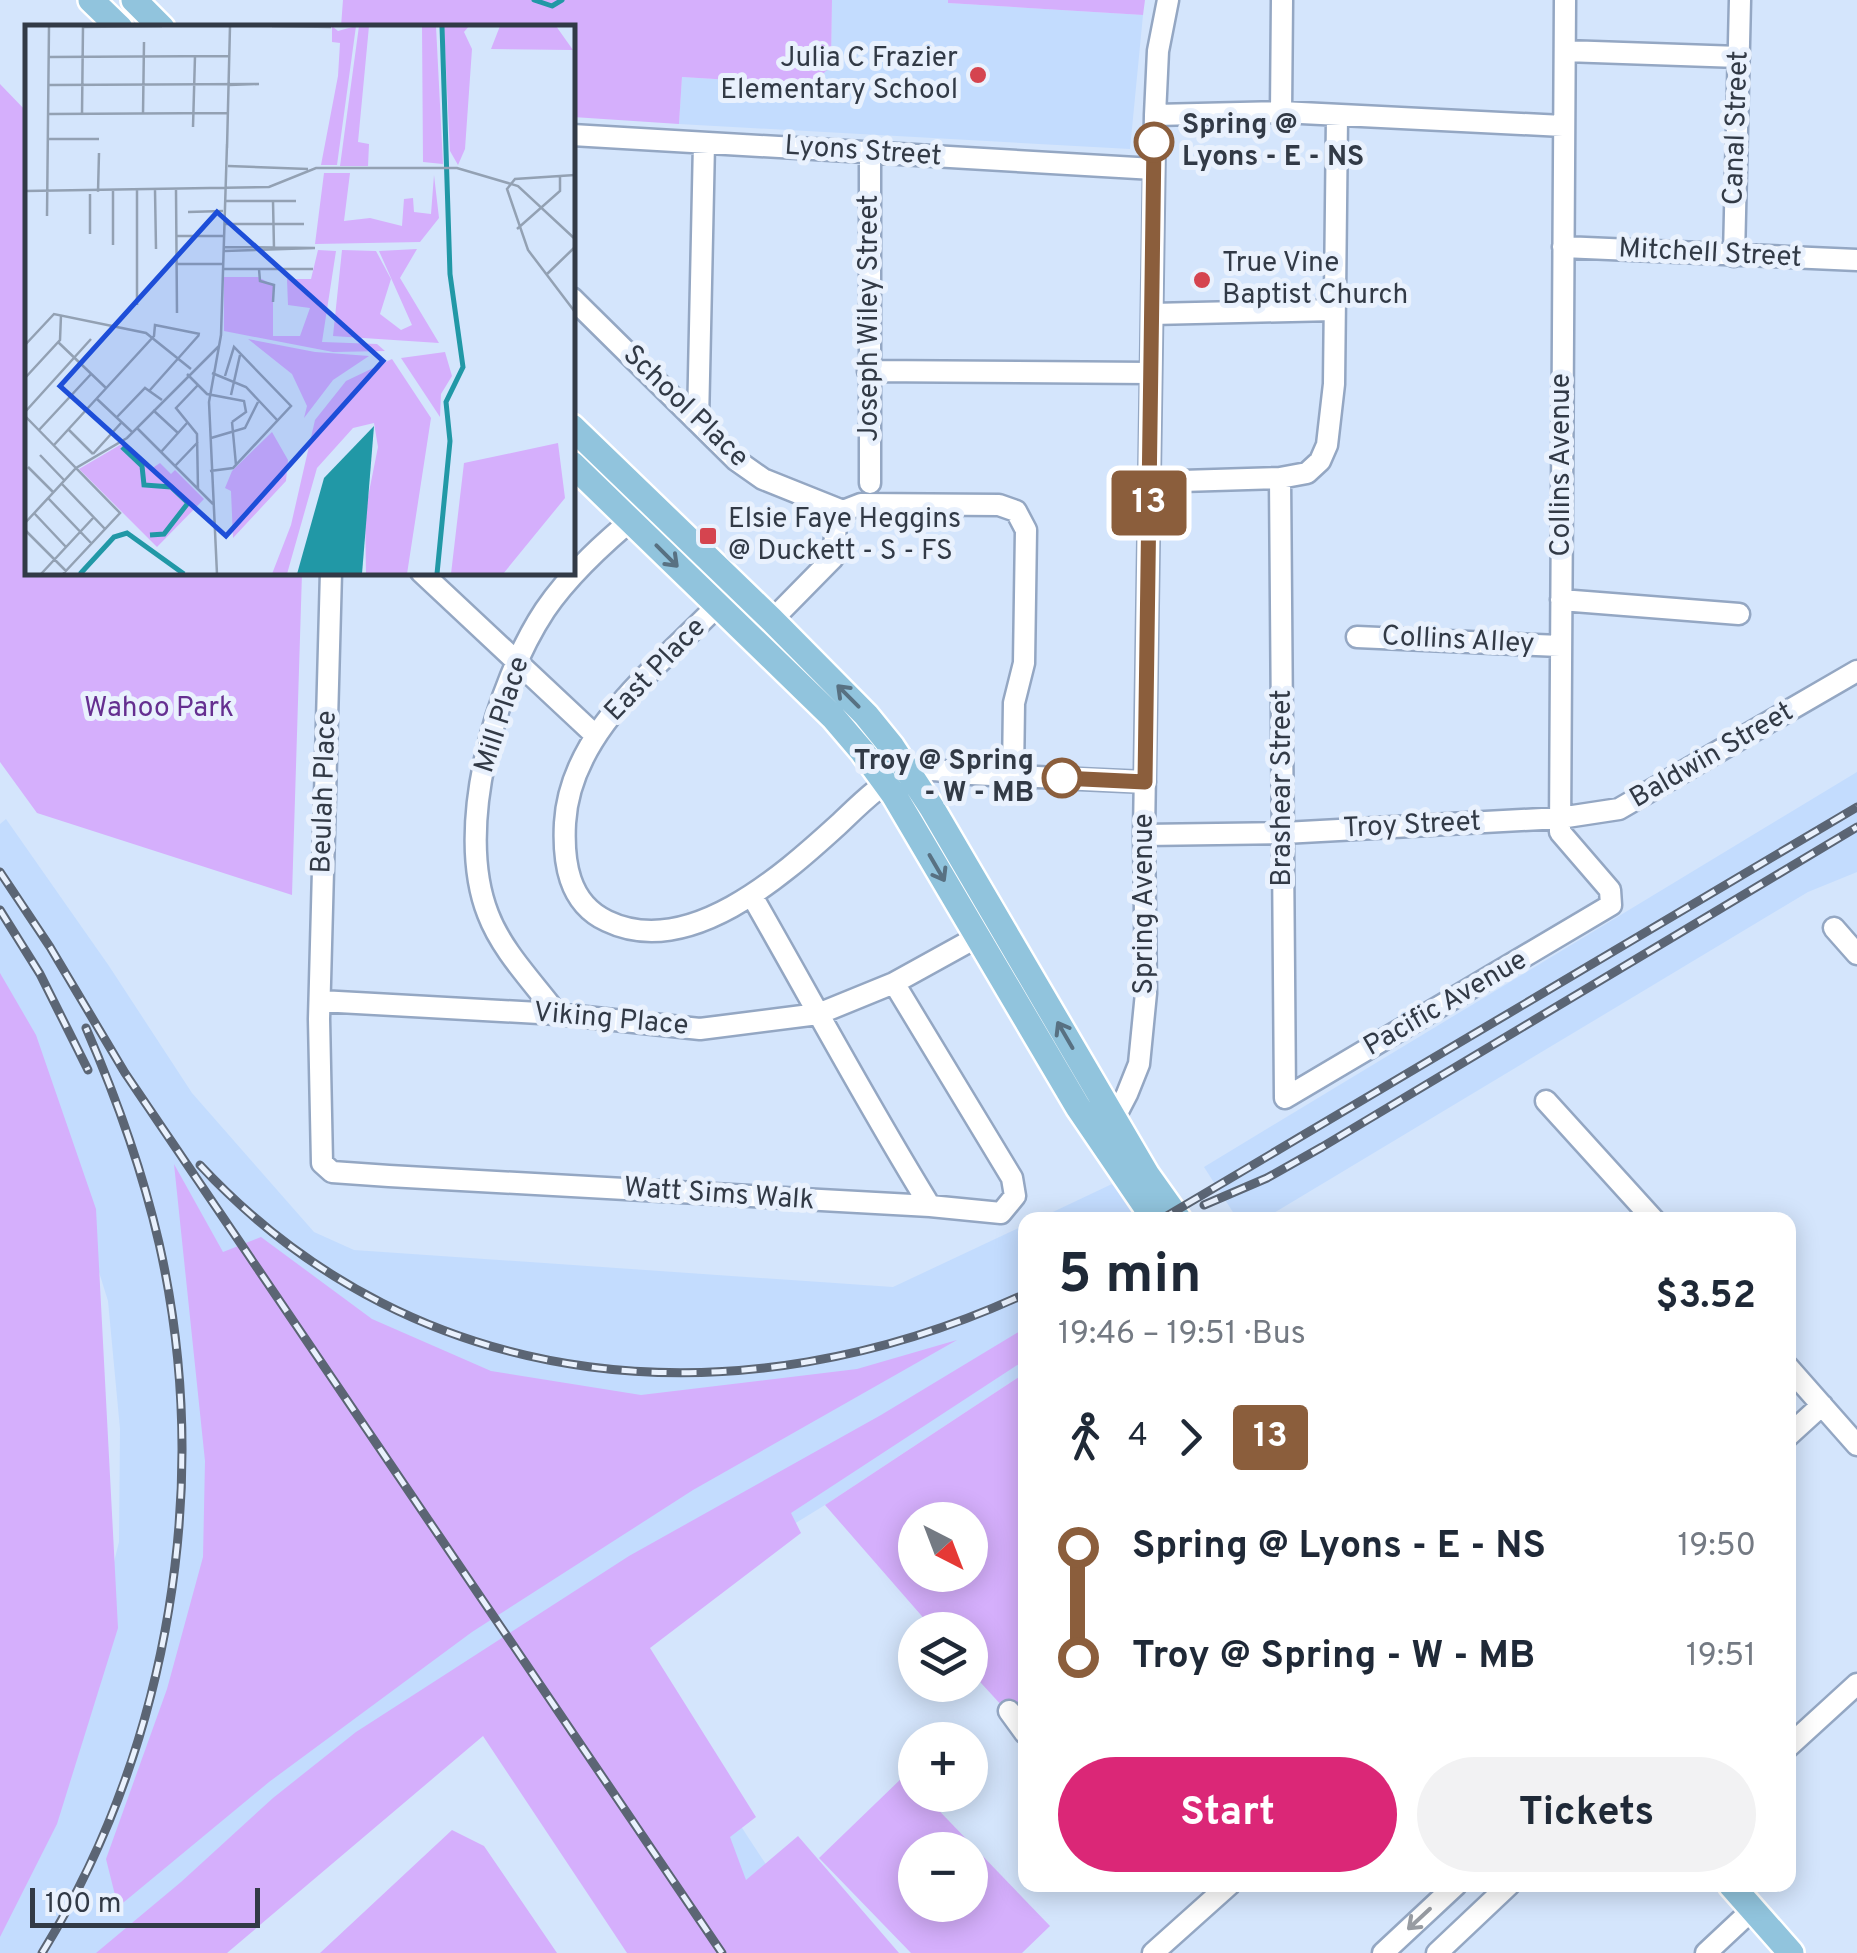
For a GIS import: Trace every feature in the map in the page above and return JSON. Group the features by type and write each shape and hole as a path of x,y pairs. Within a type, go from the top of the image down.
{"main road":[{"path":"91,0 117,25"},
{"path":"134,0 159,25"},
{"path":"575,430 866,715 910,771 1001,925 1150,1212"},
{"path":"575,467 848,734 887,784 977,938 1106,1127 1173,1212"},
{"path":"1738,1892 1791,1953"}],"street":[{"name":"Spring Avenue","path":"1106,1127 1139,1064 1146,993 1144,836 1155,115 1158,51 1168,0"},
{"path":"1281,112 1282,0"},
{"name":"Collins Avenue","path":"1564,0 1560,818 1562,837 1610,890 1611,905 1607,909"},
{"name":"Canal Street","path":"1734,256 1740,0"},
{"path":"1565,51 1739,57"},
{"path":"1155,115 1281,112 1564,126"},
{"path":"1149,482 1280,478 1307,473 1320,461 1327,444 1334,384 1337,117"},
{"name":"Lyons Street","path":"575,135 1154,169"},
{"path":"698,422 704,143"},
{"name":"Joseph Wiley Street","path":"870,152 870,483"},
{"name":"Mitchell Street","path":"1563,247 1857,260"},
{"name":"School Place","path":"575,301 746,468 788,490 843,511 861,504 999,505 1020,516 1026,530 1024,663 1014,703 1012,776"},
{"path":"1152,314 1334,310"},
{"path":"868,371 1151,373"},
{"name":"Brashear Street","path":"1280,478 1285,1098"},
{"name":"Mill Place","path":"557,1014 497,936 478,883 475,854 482,769 516,662 562,588 652,502"},
{"path":"772,620 833,558 836,526 843,511"},
{"name":"Beulah Place","path":"319,1006 332,575"},
{"path":"424,575 594,734"},
{"path":"1561,600 1739,614"},
{"name":"East Place","path":"718,606 594,734 578,766 566,800 568,876 578,897 590,910 602,920 628,928 660,930 704,919 752,896 778,878 887,784"},
{"name":"Collins Alley","path":"1357,637 1560,646"},
{"name":"Baldwin Street","path":"1560,818 1628,806 1857,671"},
{"path":"887,784 910,771 1145,782"},
{"name":"Troy Street","path":"1144,836 1284,834 1560,818"},
{"path":"752,896 863,1097 930,1206"},
{"name":"Pacific Avenue","path":"1285,1098 1607,909"},
{"name":"Viking Place","path":"319,1006 557,1014 700,1029 818,1014 894,983 1001,925"},
{"path":"1834,928 1857,954"},
{"name":"Watt Sims Walk","path":"319,1006 322,1163 332,1172 1001,1213 1012,1203 1016,1187 894,983"},
{"path":"1546,1101 1647,1212"},
{"path":"1796,1377 1857,1444"},
{"path":"1796,1429 1822,1405"},
{"path":"1796,1739 1857,1684"},
{"path":"1009,1711 1018,1723"},
{"path":"1153,1953 1220,1892"},
{"path":"1383,1953 1448,1892"},
{"path":"1437,1953 1502,1892"},
{"path":"1706,1953 1752,1910"}],"shaded area":[{"name":"Julia C Frazier Elementary School","path":"832,0 948,0 1143,15 1130,149 679,124 682,77 812,85 831,66"},
{"path":"1857,772 1857,872 1808,892 1275,1212 1233,1212 1204,1167"},
{"path":"6,819 192,1093 314,1232 354,1250 893,1287 1018,1228 1018,1378 825,1505 615,1634 824,1953 489,1668 124,1953 0,1953 0,1920 77,1710 119,1542 120,1429 108,1301 71,1182 0,1004 0,824"},
{"path":"1112,1184 1133,1212 1053,1212"}],"green space":[{"path":"343,0 832,0 831,66 812,85 682,77 679,124 575,117 575,25 341,25"},
{"path":"948,0 1145,0 1143,15"},
{"name":"Wahoo Park","path":"0,84 25,110 25,575 302,575 292,895 37,813 0,762"},
{"path":"0,973 36,1035 96,1209 118,1628 57,1824 0,1937"},
{"path":"174,1164 223,1252 261,1237 372,1319 491,1371 641,1395 857,1369 957,1340 693,1490 472,1632 269,1782 118,1907 106,1859 167,1689 203,1557 205,1461"},
{"path":"1018,1332 1018,1365 791,1513 801,1533 650,1648 756,1817 730,1837 746,1880 798,1836 899,1953 627,1953 483,1736 227,1953 96,1953 273,1798 356,1732 629,1556 881,1415"},
{"path":"1018,1378 1018,1723 988,1691 988,1612 918,1612 901,1592 988,1592 988,1502 898,1502 898,1589 825,1505"},
{"path":"898,1782 898,1812 940,1812 960,1832 898,1832 898,1922 988,1922 988,1862 1050,1926 1022,1953 911,1953 819,1858"},
{"path":"452,1830 484,1846 557,1953 320,1953"}],"waterway":[{"path":"534,0 552,6 562,0"}],"railway":[{"path":"1174,1212 1857,807"},
{"path":"1204,1205 1267,1178 1322,1147 1857,827"},
{"path":"0,872 125,1073 722,1953"},
{"path":"0,910 40,974 88,1070"},
{"path":"42,1953 86,1873 122,1788 150,1700 169,1610 179,1518 182,1426 175,1334 159,1243 127,1134 86,1028"},
{"path":"200,1165 287,1244 382,1303 483,1344 589,1367 698,1373 808,1362 917,1335 1018,1297"}],"bus line":[{"name":"13","path":"1062,778 1145,782 1154,142"}],"place":[{"name":"Julia C Frazier Elementary School","path":"978,75"},
{"name":"Spring @ Lyons - E - NS","path":"1154,142"},
{"name":"True Vine Baptist Church","path":"1202,280"},
{"name":"Elsie Faye Heggins @ Duckett - S - FS","path":"708,536"},
{"name":"Troy @ Spring - W - MB","path":"1062,778"}]}
